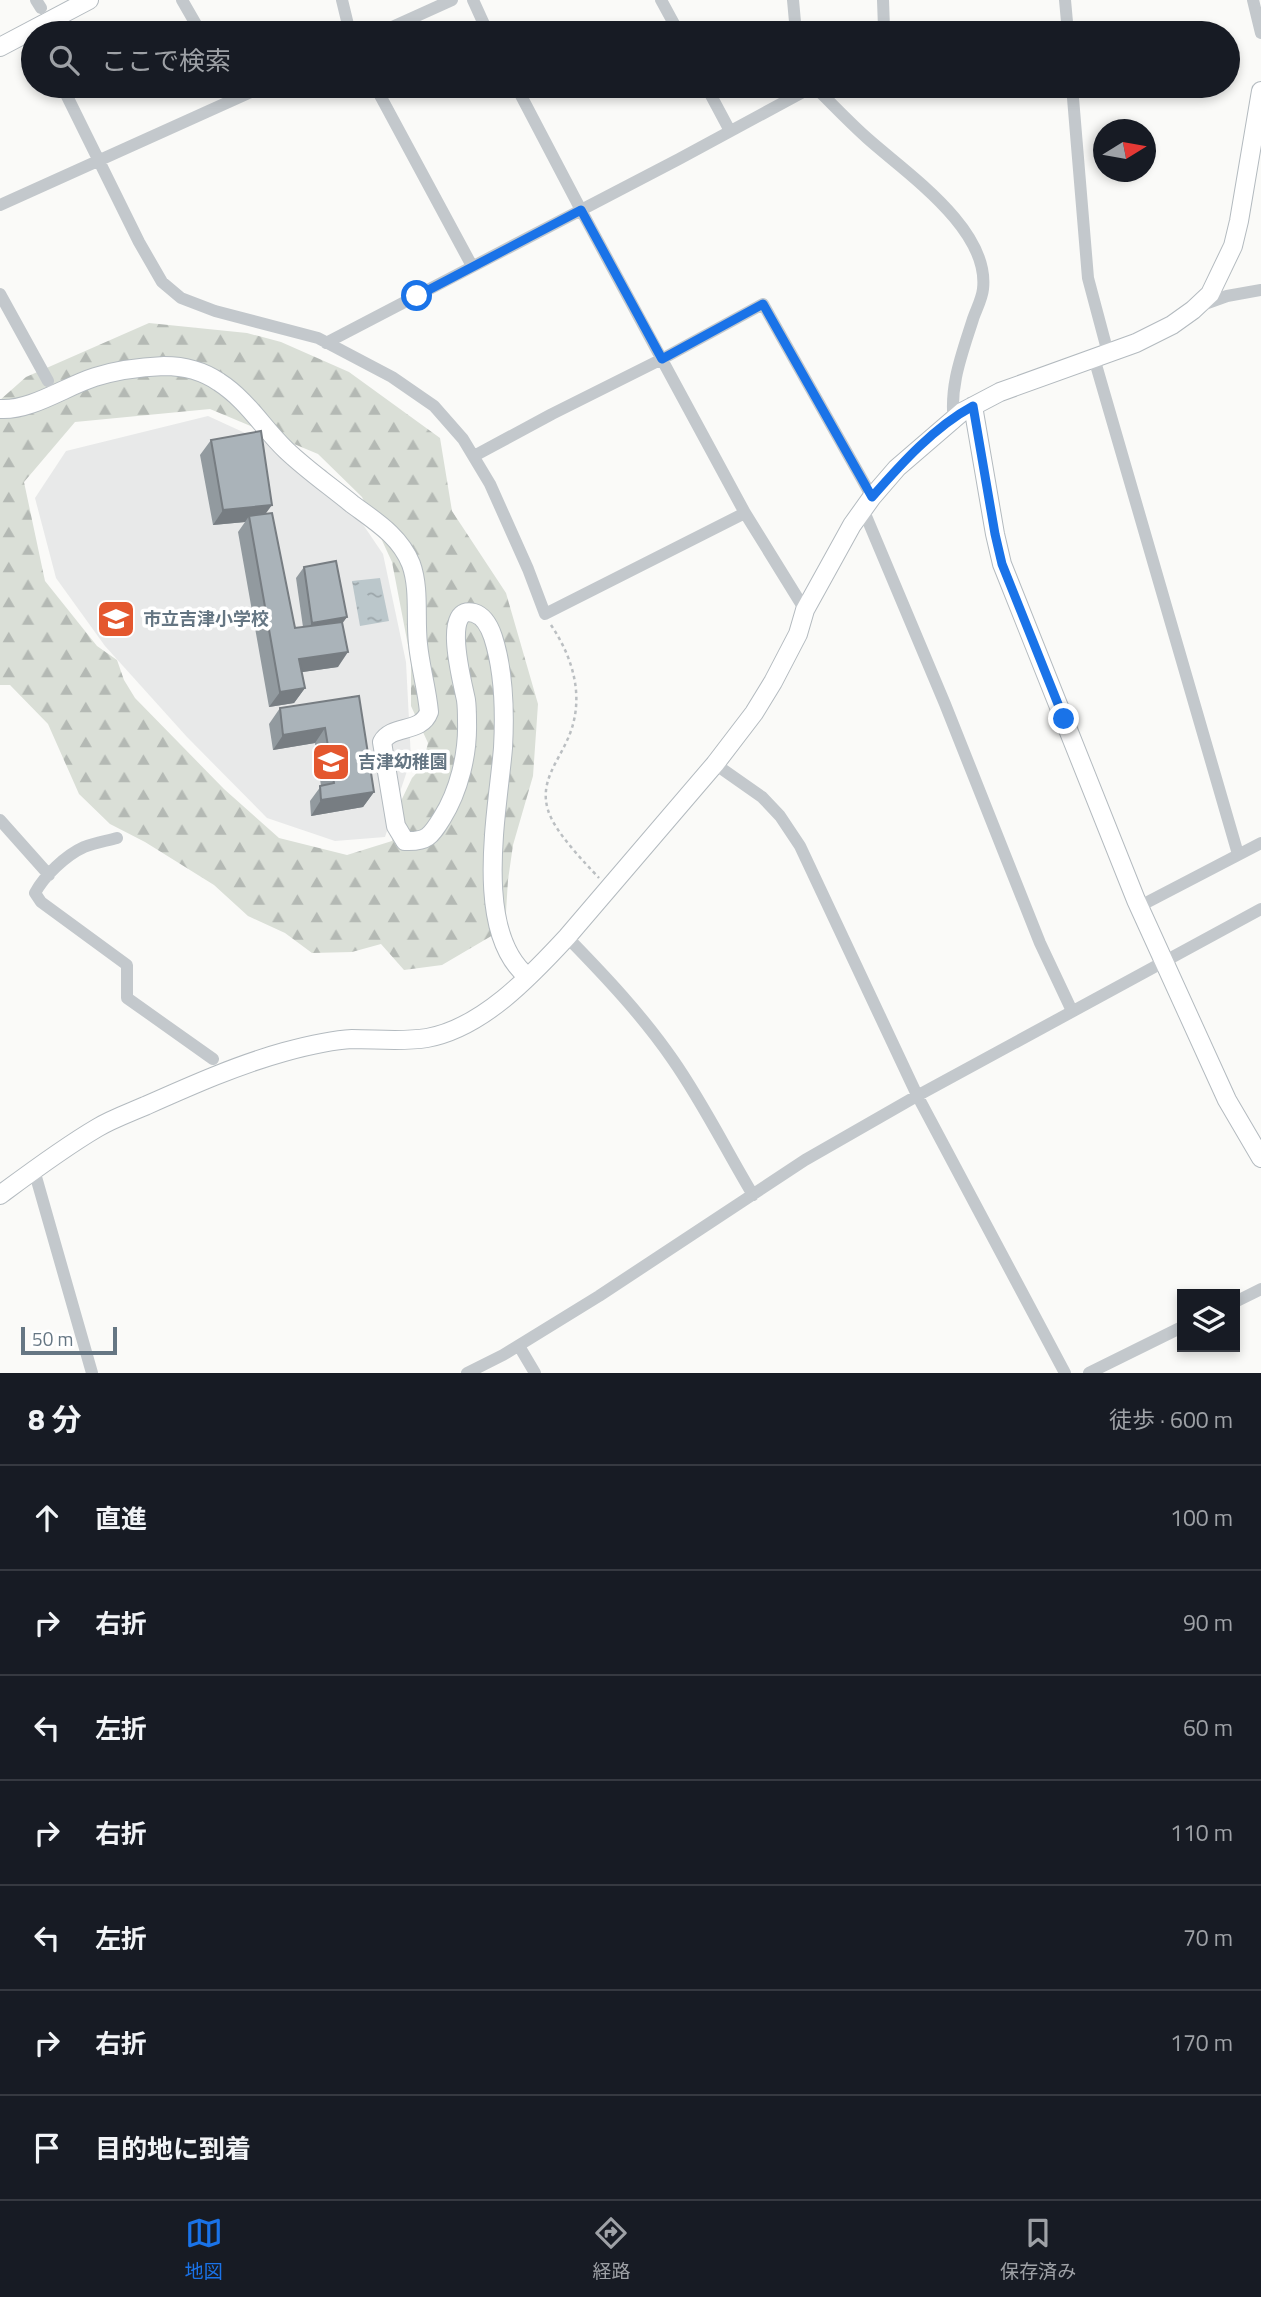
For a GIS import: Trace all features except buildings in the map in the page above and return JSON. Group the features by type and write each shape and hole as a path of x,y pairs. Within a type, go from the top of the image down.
{"street":[{"path":"42,21 89,0"},
{"path":"182,0 194,21"},
{"path":"341,0 347,21"},
{"path":"406,21 452,0"},
{"path":"473,0 483,21"},
{"path":"661,0 672,21"},
{"path":"793,0 795,21"},
{"path":"883,0 884,21"},
{"path":"1065,0 1067,21"},
{"path":"1253,0 1261,33"},
{"path":"0,47 21,33"},
{"path":"68,98 139,242 162,282 181,298 215,311 318,338 392,377 434,406 463,439 490,484 545,614 745,513"},
{"path":"0,205 238,98"},
{"path":"381,98 472,266"},
{"path":"522,98 745,513 805,610"},
{"path":"712,98 730,131"},
{"path":"327,343 792,98"},
{"path":"826,98 866,138 940,202 968,235 980,258 983,288 954,379 954,423"},
{"path":"1073,98 1088,278 1101,355 1238,854"},
{"path":"0,1195 98,1127 183,1089 313,1044 427,1038 453,1030 473,1022 528,977 567,937 715,764 754,713 773,682 798,634 805,610 852,525 897,468 973,406 1000,392 1136,342 1172,324 1210,294 1233,246 1240,220 1260,106"},
{"path":"1175,315 1227,296 1261,290"},
{"path":"0,294 48,381"},
{"path":"474,456 763,304 867,503 1041,943 1072,1011"},
{"path":"0,409 35,402 95,377 122,370 163,366 189,368 219,381 253,411 284,448 390,533 402,546 411,565 415,586 418,645 429,712 427,719 421,724 387,735 382,742 396,826 405,841 420,842 433,833 452,803 460,780 467,725 466,700 456,649 457,623 460,616 466,613 473,612 482,617 489,627 498,654 502,687 503,744 493,852 494,903 506,947 513,962 528,977"},
{"path":"973,406 1002,564 1140,906 1227,1100 1261,1158"},
{"path":"715,764 762,797 780,816 800,846 918,1095 1065,1373"},
{"path":"0,820 49,874"},
{"path":"117,838 83,847 49,874 36,893 41,902 127,965 127,998 213,1059"},
{"path":"1140,906 1261,843"},
{"path":"467,1373 519,1346 805,1160 918,1095 1261,909"},
{"path":"567,937 624,997 672,1058 704,1107 753,1195"},
{"path":"34,1170 92,1373"},
{"path":"1240,1300 1261,1289"},
{"path":"1089,1373 1177,1330"},
{"path":"519,1346 535,1373"}],"path":[{"path":"545,614 569,654 577,694 576,712 569,736 547,779 545,800 548,813 575,852 599,878"}],"shaded area":[{"path":"208,416 326,470 383,554 406,662 411,759 385,837 335,841 267,818 187,737 105,646 56,578 35,498 66,451"}],"green space":[{"path":"149,323 247,333 281,342 349,372 440,438 452,511 506,593 538,704 533,776 513,845 505,928 442,965 404,970 381,944 352,952 312,953 285,933 248,916 214,885 145,842 110,824 79,794 48,724 10,685 0,685 0,400 26,377","holes":["210,409 318,454 362,497 392,562 411,661 411,706 428,743 422,767 412,778 401,801 392,841 347,855 279,838 224,789 135,698 124,680 117,660 97,646 45,581 24,482 75,422"]}],"water":[{"path":"380,578 389,621 360,626 352,581"}],"place":[{"name":"市立吉津小学校","path":"116,619"},
{"name":"吉津幼稚園","path":"331,762"}],"route":[{"path":"417,296 581,210 662,359 763,304 872,497 897,468 929,439 973,406 1002,564 1064,719"}]}
